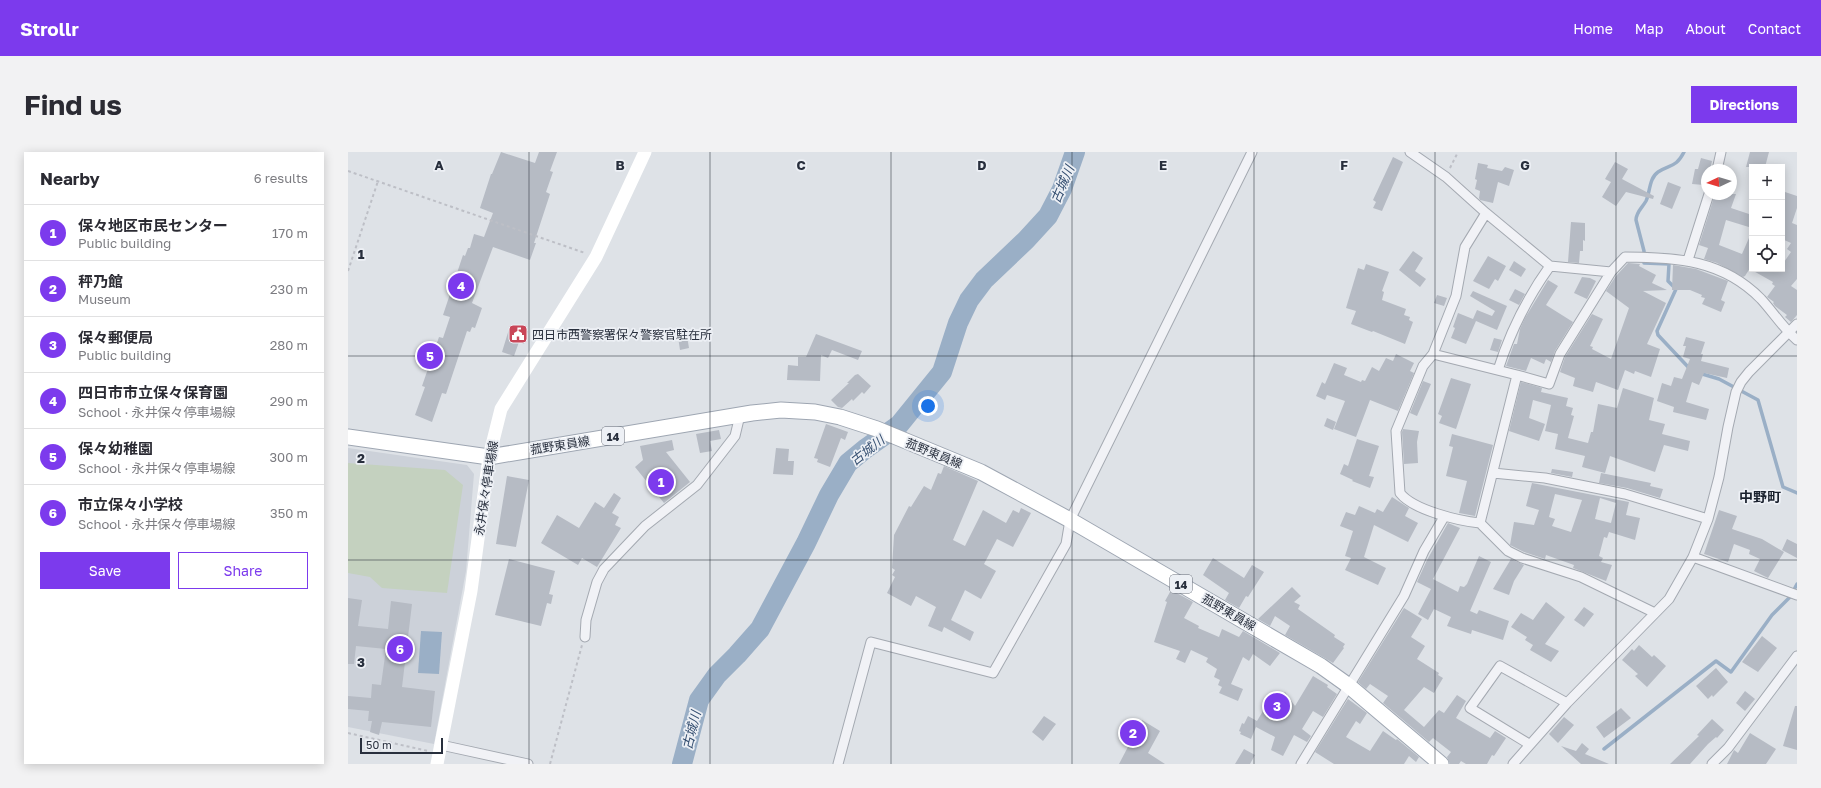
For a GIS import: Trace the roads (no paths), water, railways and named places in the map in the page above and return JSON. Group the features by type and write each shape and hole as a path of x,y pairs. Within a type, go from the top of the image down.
{"main road":[{"name":"永井保々停車場線","path":"439,754 472,591 488,457 501,409 596,257 645,152"},
{"name":"菰野東員線","path":"348,438 488,457 740,415 781,410 815,412 840,417 877,429 981,472 1070,520 1321,666 1349,686 1441,764"}],"street":[{"path":"838,764 871,642 993,673 1066,544 1070,520 1252,152"},
{"path":"1410,152 1446,176 1486,213 1550,266 1611,272"},
{"path":"1718,164 1721,152"},
{"path":"1688,260 1708,200"},
{"path":"1486,213 1464,247 1456,296 1433,354 1422,366 1396,431 1400,492 1405,499 1444,517 1480,524 1508,551 1581,576 1654,613"},
{"path":"1433,354 1549,384 1560,354 1611,272 1625,257 1688,260 1710,266 1743,284 1760,298 1789,333 1797,340"},
{"path":"1498,370 1507,342 1532,291 1550,266"},
{"path":"1513,764 1529,744 1567,703 1654,613 1669,600 1693,557 1708,518 1719,477 1736,392 1741,382 1749,372 1797,324"},
{"path":"1480,524 1517,375"},
{"path":"585,637 586,620 596,582 604,569 645,526 697,485 735,436 740,415"},
{"path":"1493,473 1545,478 1625,494 1708,518"},
{"path":"1301,764 1404,596 1424,551 1444,517"},
{"path":"1693,557 1797,595"},
{"path":"1712,764 1728,748 1797,656"},
{"path":"1529,744 1470,708 1500,666 1567,703"},
{"path":"439,754 528,764"}],"water":[{"path":"421,631 442,632 439,674 418,673"}],"waterway":[{"name":"古城川","path":"682,764 699,700 717,675 760,629 806,543 829,495 848,463 899,425 942,372 958,323 969,300 984,280 1026,240 1048,216 1062,189 1075,152"},
{"path":"1684,152 1678,161 1655,175 1651,182 1646,201 1638,212 1636,220 1644,251 1644,263 1669,264 1668,281 1676,289 1657,331 1658,335 1690,369"},
{"path":"1699,373 1719,379 1758,400 1783,487 1797,493"},
{"path":"1604,749 1716,661 1731,672 1772,615 1790,597 1797,584"}],"place":[{"name":"四日市市立保々保育園","path":"461,286"},
{"name":"四日市西警察署保々警察官駐在所","path":"518,334"},
{"name":"保々幼稚園","path":"430,356"},
{"name":"保々地区市民センター","path":"661,482"},
{"name":"市立保々小学校","path":"400,649"},
{"name":"保々郵便局","path":"1277,706"},
{"name":"秤乃館","path":"1133,733"}],"district":[{"name":"中野町","path":"1760,496"}]}
